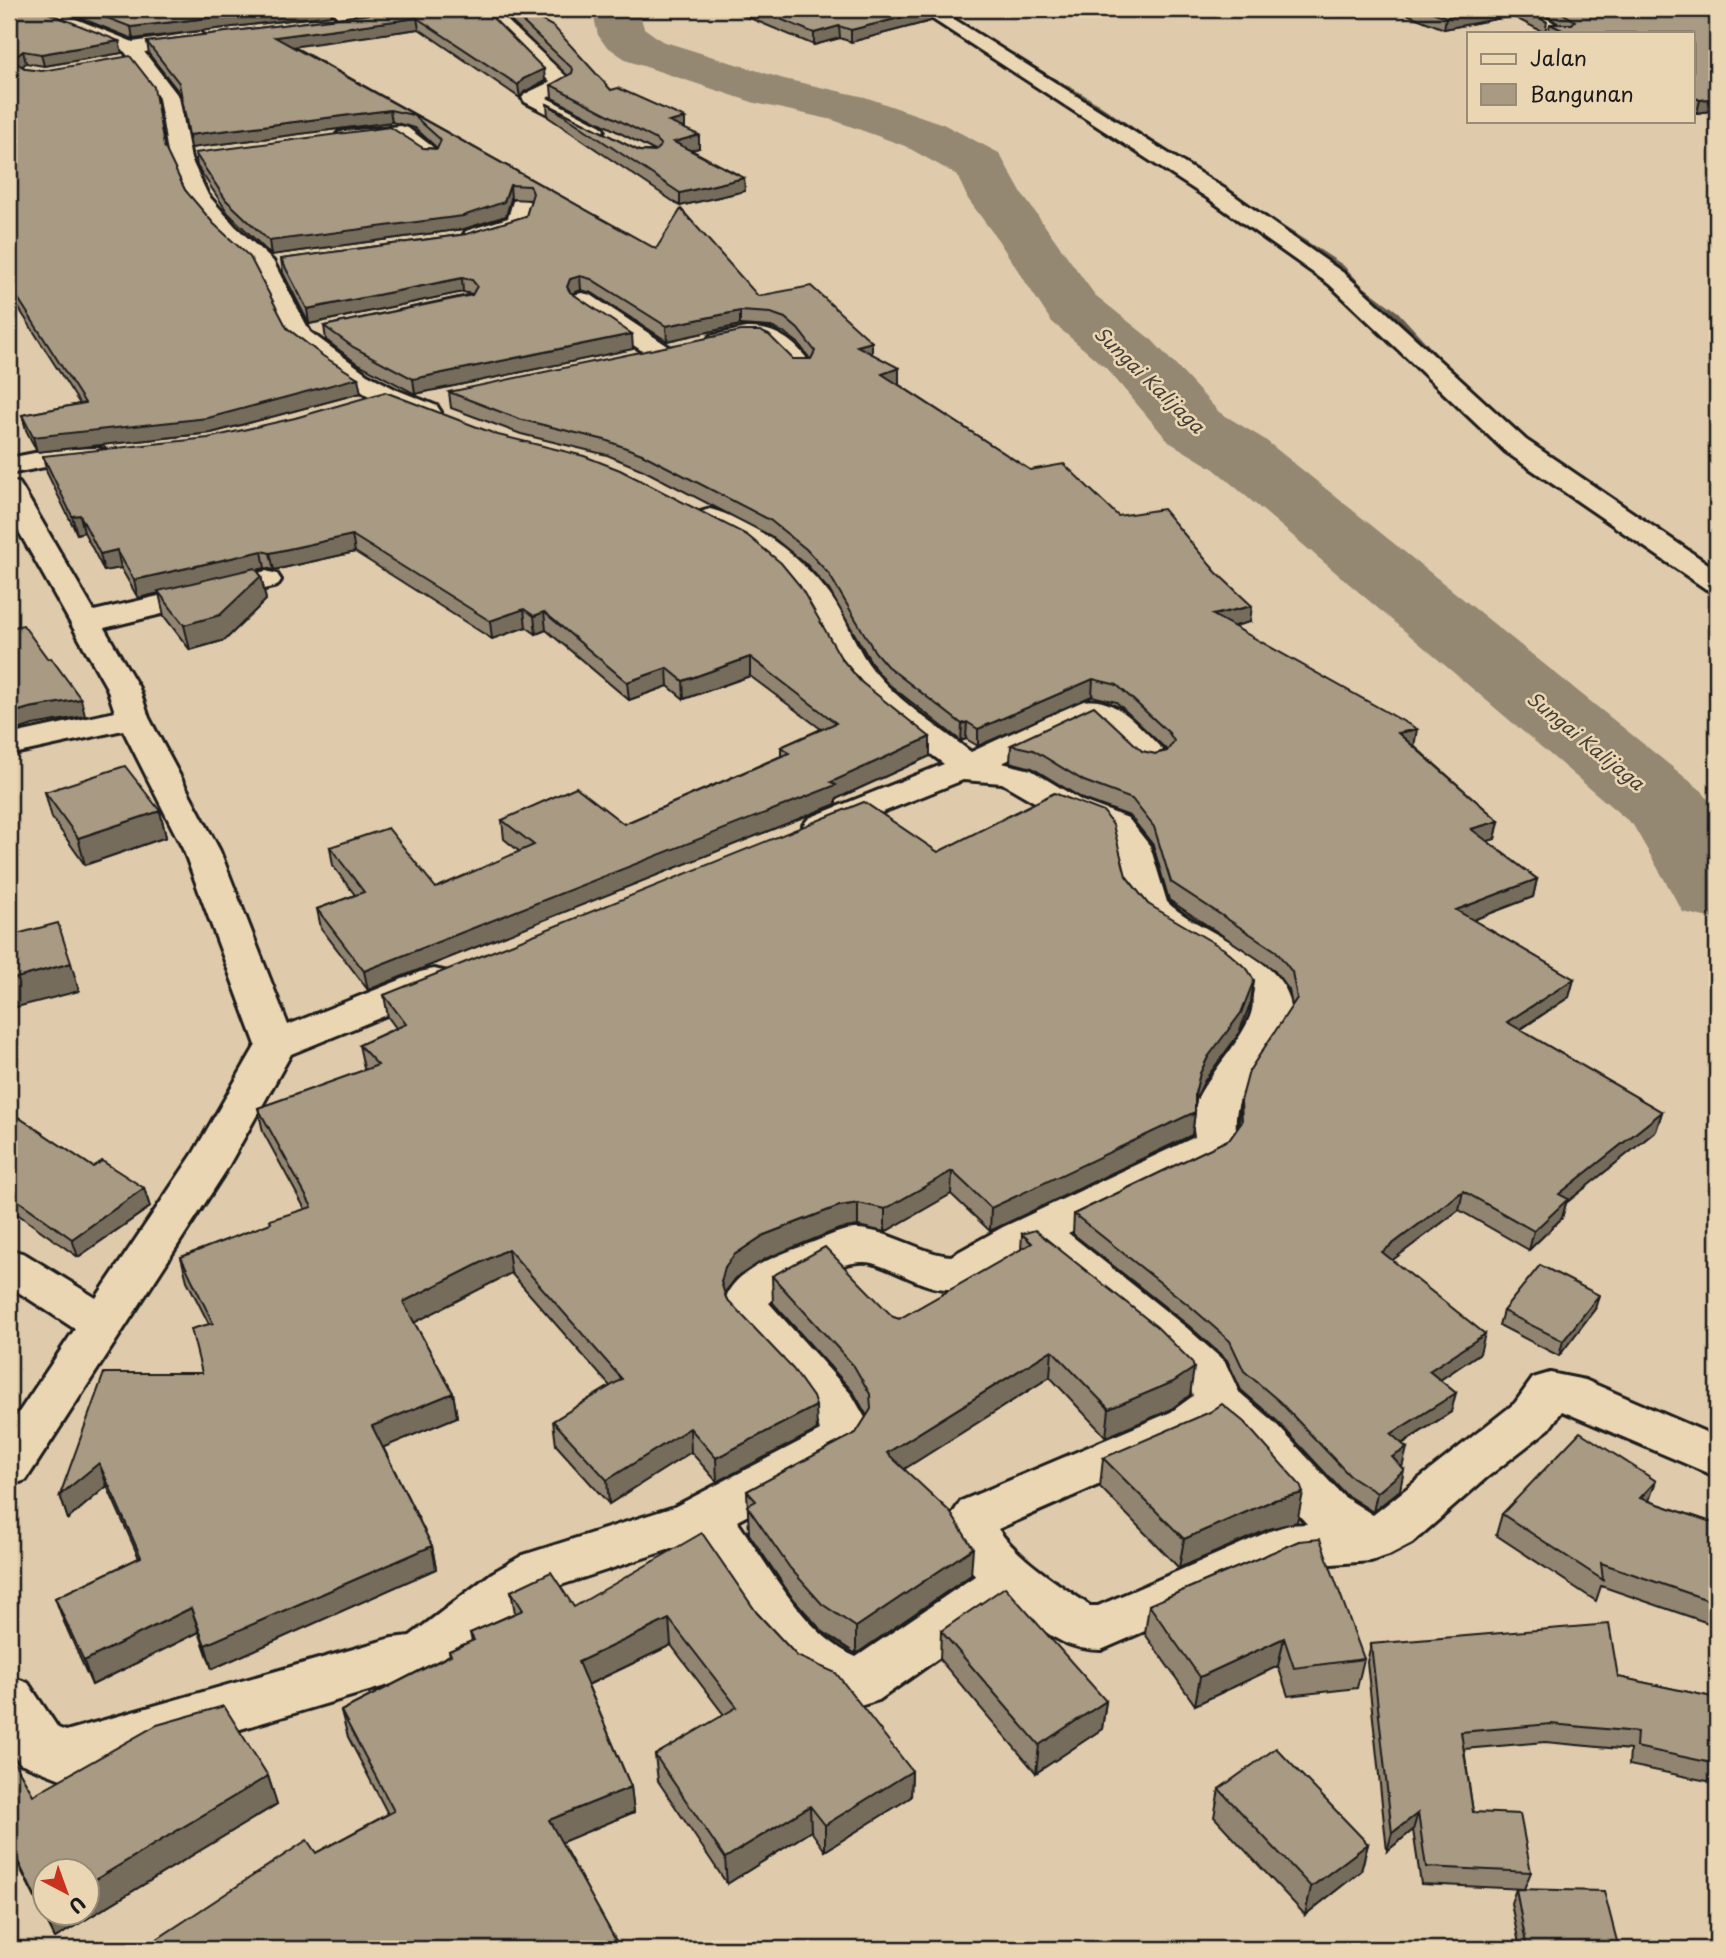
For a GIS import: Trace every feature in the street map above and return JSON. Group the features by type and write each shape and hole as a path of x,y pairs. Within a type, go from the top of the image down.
{"street":[{"path":"9,18 41,10 65,9"},
{"path":"485,9 562,83 532,98 613,140"},
{"path":"926,9 1217,194 1337,279 1516,446 1717,583"},
{"path":"1520,9 1559,32"},
{"path":"41,10 128,56 169,96 180,159 198,197 227,231 265,266 300,336 335,364 400,401"},
{"path":"325,23 350,15"},
{"path":"128,56 211,37"},
{"path":"326,140 401,132 431,155"},
{"path":"180,159 206,156"},
{"path":"455,240 519,222 521,206"},
{"path":"265,266 289,263"},
{"path":"582,300 662,353"},
{"path":"300,336 327,330"},
{"path":"624,361 741,335 766,335 776,339 788,350 800,367"},
{"path":"354,407 400,401 450,409"},
{"path":"9,466 50,458 124,454"},
{"path":"9,489 123,688 133,718 202,851 276,1045"},
{"path":"681,503 759,544 794,573 816,598 859,675 874,692 963,762 965,768"},
{"path":"85,623 266,580"},
{"path":"788,838 965,768 1091,709 1101,711 1153,759"},
{"path":"9,745 133,718"},
{"path":"9,1700 39,1746 66,1756 392,1661 420,1658 443,1643 510,1588 541,1570 575,1557 614,1549 690,1522 838,1444 845,1435 845,1426 825,1393 746,1309 747,1300 755,1289 793,1267 854,1244 877,1247 945,1273 960,1271 1019,1238 1210,1147 1216,1139 1211,1121 1214,1105 1272,1017 1273,1001 1267,988 1212,947 1160,917 1147,905 1140,869 1129,836 1115,823 1074,810 1025,781 993,771 965,768"},
{"path":"9,1466 210,1162 276,1045 468,967"},
{"path":"1019,1238 1037,1237 1051,1243 1171,1340 1208,1375 1215,1386 1217,1400 1258,1436 1325,1510 1371,1540"},
{"path":"9,1265 103,1324"},
{"path":"1217,1400 1207,1412 1188,1425 979,1515 968,1527 984,1553 1013,1578 1080,1628 1101,1628 1288,1546 1371,1540 1407,1518 1469,1464 1532,1416 1550,1391 1568,1393 1717,1458"},
{"path":"704,1514 778,1622 819,1665 860,1683 1013,1578"}],"building":[{"path":"38,9 119,41 41,54 23,51 12,60 26,69 42,71 130,56 154,87 164,146 185,190 214,224 250,257 287,328 323,356 358,378 208,418 33,437 22,415 85,403 9,284 9,13"},
{"path":"84,9 284,9 131,27"},
{"path":"410,9 484,9 544,69 523,79 518,85 417,18 275,37 656,249 681,209 758,296 811,286 872,342 857,346 899,368 882,374 1030,470 1064,464 1118,516 1163,509 1216,572 1252,606 1213,615 1417,729 1398,733 1499,821 1471,829 1537,879 1456,910 1574,979 1507,1022 1662,1112 1559,1194 1568,1199 1534,1231 1463,1191 1382,1252 1485,1334 1429,1371 1456,1393 1391,1434 1407,1448 1392,1457 1404,1470 1377,1493 1349,1475 1280,1402 1244,1371 1230,1341 1074,1214 1230,1139 1242,1122 1241,1101 1249,1071 1297,998 1292,972 1276,951 1171,882 1154,827 1132,799 1084,781 1033,750 1011,745 1094,706 1142,751 1155,754 1167,751 1174,741 1169,733 1117,685 1093,679 978,729 967,722 962,724 887,666 875,652 829,574 806,549 770,520 642,454 605,440 519,419 449,392 741,331 760,331 769,335 793,359 811,359 815,351 798,329 785,318 771,313 740,311 666,326 591,279 580,276 570,279 567,287 570,292 632,334 413,379 353,347 324,326 472,295 477,286 472,280 462,278 307,309 281,259 467,234 526,216 533,193 530,186 510,185 504,202 463,216 269,241 226,200 195,153 390,127 423,148 437,149 441,140 413,115 390,110 189,135 179,83 147,42"},
{"path":"509,9 521,9 554,27 611,90 618,88 685,118 669,122 699,135 674,142 744,178 680,193 547,104 639,151 654,152 661,145 655,139 551,85 572,73 573,69"},
{"path":"756,9 931,10 851,30 839,26 814,33"},
{"path":"1424,9 1493,9 1446,17"},
{"path":"1522,9 1527,9 1547,22"},
{"path":"1556,9 1717,9 1717,98 1700,100 1694,97 1694,32 1566,32 1550,24 1572,24 1575,21"},
{"path":"385,392 498,435 584,456 620,470 747,535 781,563 800,586 841,658 861,682 930,737 831,782 836,785 364,971 317,909 364,892 330,847 388,828 436,888 534,845 502,820 576,787 624,824 789,753 781,747 836,723 750,657 683,681 667,668 627,682 544,612 534,616 524,609 490,621 352,535 270,553 262,551 134,580 117,550 100,554 80,515 72,516 43,456 208,438 295,418"},
{"path":"255,568 261,576 220,615 184,625 158,591"},
{"path":"9,619 14,627 23,625 81,699 9,714"},
{"path":"125,766 160,811 78,838 45,792"},
{"path":"1054,793 1104,812 1113,825 1126,876 1148,904 1224,949 1248,970 1254,980 1241,1013 1208,1057 1200,1073 1195,1093 1195,1112 991,1208 952,1171 885,1209 858,1203 839,1206 764,1235 734,1255 725,1267 721,1282 726,1298 793,1369 813,1397 816,1406 716,1458 690,1428 607,1480 553,1421 622,1379 508,1249 403,1302 453,1393 372,1426 432,1546 205,1645 191,1608 84,1661 55,1598 141,1557 99,1463 60,1495 104,1373 202,1373 191,1329 213,1323 181,1257 271,1223 270,1220 312,1207 258,1108 378,1065 359,1045 406,1024 384,995 864,802 938,852"},
{"path":"58,923 71,963 9,980 9,936"},
{"path":"9,1111 93,1167 102,1161 144,1188 72,1239 9,1194"},
{"path":"1035,1230 1157,1327 1192,1362 1194,1368 1173,1382 1109,1409 1052,1350 887,1453 950,1512 973,1548 856,1627 822,1604 790,1568 747,1506 756,1501 747,1491 856,1433 871,1409 870,1394 854,1366 772,1276 825,1247 893,1317 899,1319 1032,1243 1022,1234"},
{"path":"1540,1265 1599,1295 1563,1341 1503,1311"},
{"path":"1222,1404 1244,1422 1300,1485 1303,1493 1274,1500 1184,1539 1103,1458 1210,1412"},
{"path":"1580,1432 1656,1481 1640,1498 1717,1524 1717,1603 1601,1563 1603,1580 1502,1514"},
{"path":"702,1533 757,1613 797,1656 836,1673 912,1771 825,1825 810,1806 725,1858 655,1755 737,1707 669,1619 578,1662 631,1787 549,1820 616,1941 602,1949 142,1949 307,1840 316,1853 394,1811 341,1711 451,1655 449,1651 474,1640 470,1633 523,1610 511,1591 551,1572 574,1607"},
{"path":"1320,1539 1364,1659 1294,1668 1284,1638 1200,1677 1149,1605 1299,1541"},
{"path":"1005,1587 1106,1701 1039,1745 941,1631"},
{"path":"1609,1624 1618,1677 1717,1698 1717,1764 1636,1747 1637,1732 1551,1724 1461,1732 1473,1812 1520,1814 1531,1872 1426,1867 1418,1813 1392,1833 1371,1644"},
{"path":"224,1706 268,1776 102,1876 102,1856 32,1856 32,1890 9,1843 9,1754 33,1795 157,1725"},
{"path":"1276,1748 1368,1844 1311,1887 1219,1789"},
{"path":"1516,1889 1604,1891 1619,1949 1527,1949"}],"waterway":[{"name":"Sungai Kalijaga","path":"615,9 622,35 645,51 773,92 847,108 924,135 980,165 996,199 1023,233 1073,308 1130,355 1194,427 1239,454 1670,810 1717,892"},
{"path":"1031,68 1083,98 1176,159"},
{"path":"1258,214 1339,267 1359,288 1394,314 1440,364"}]}
